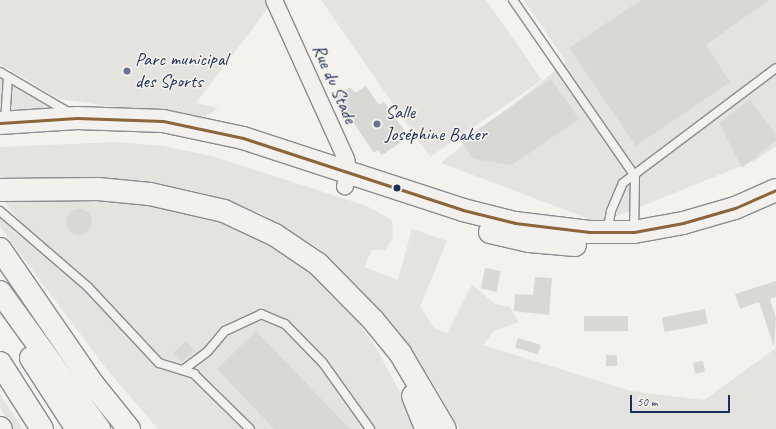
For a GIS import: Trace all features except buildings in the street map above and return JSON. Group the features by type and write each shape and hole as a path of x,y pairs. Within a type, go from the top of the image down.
{"main road":[{"path":"2,127 78,118 163,121 214,130 347,180 423,214 529,241 619,246 655,243 725,226 776,207"},
{"path":"2,127 125,131 213,145 493,218 562,230 634,232 706,217 776,190"},
{"path":"0,190 124,190 199,204 241,218 293,245 318,264 352,296 400,352 445,429"},
{"path":"529,241 590,241 607,232"},
{"path":"634,232 655,243"},
{"path":"0,249 74,358 129,429"},
{"path":"0,292 99,429"},
{"path":"352,296 400,370 426,429"},
{"path":"0,305 77,429"},
{"path":"0,363 42,429"}],"street":[{"name":"Rue du Stade","path":"274,0 346,159 347,180"}],"lane":[{"path":"513,0 635,176 634,232"},
{"path":"607,232 617,194 623,183 635,176 776,68"},
{"path":"0,72 78,118"},
{"path":"2,127 8,77"},
{"path":"0,211 88,287 159,363 194,374 250,429"},
{"path":"183,370 208,351 226,331 261,314 284,324 323,363 370,429"}],"shaded area":[{"name":"Parc municipal des Sports","path":"0,0 265,0 269,7 196,103 218,108 206,116 190,117 59,99 0,64"},
{"path":"321,0 486,0 542,80 430,157"},
{"path":"524,0 776,0 776,146 756,160 600,223 441,163 566,62"},
{"path":"0,77 50,108 47,112 0,116"},
{"path":"117,142 163,146 212,156 367,206 392,220 393,237 385,250 372,250 364,267 398,280 412,229 447,241 420,306 434,328 447,333 472,285 495,304 510,307 519,322 494,331 483,345 631,391 704,400 776,348 776,429 460,429 429,376 344,273 318,248 260,213 203,193 146,181 85,179 0,182 0,147"},
{"path":"111,197 201,211 281,250 310,272 342,300 375,346 409,409 416,429 158,429 105,367 0,227 0,217 19,236 26,229 2,199"},
{"path":"0,394 23,429 13,429 0,408"}],"transit line":[{"path":"0,123 77,118 163,121 243,138 463,210 515,223 589,232 634,232 683,223 735,208 776,190"}],"place":[{"name":"Parc municipal des Sports","path":"127,71"},
{"name":"Salle Joséphine Baker","path":"377,124"}]}
